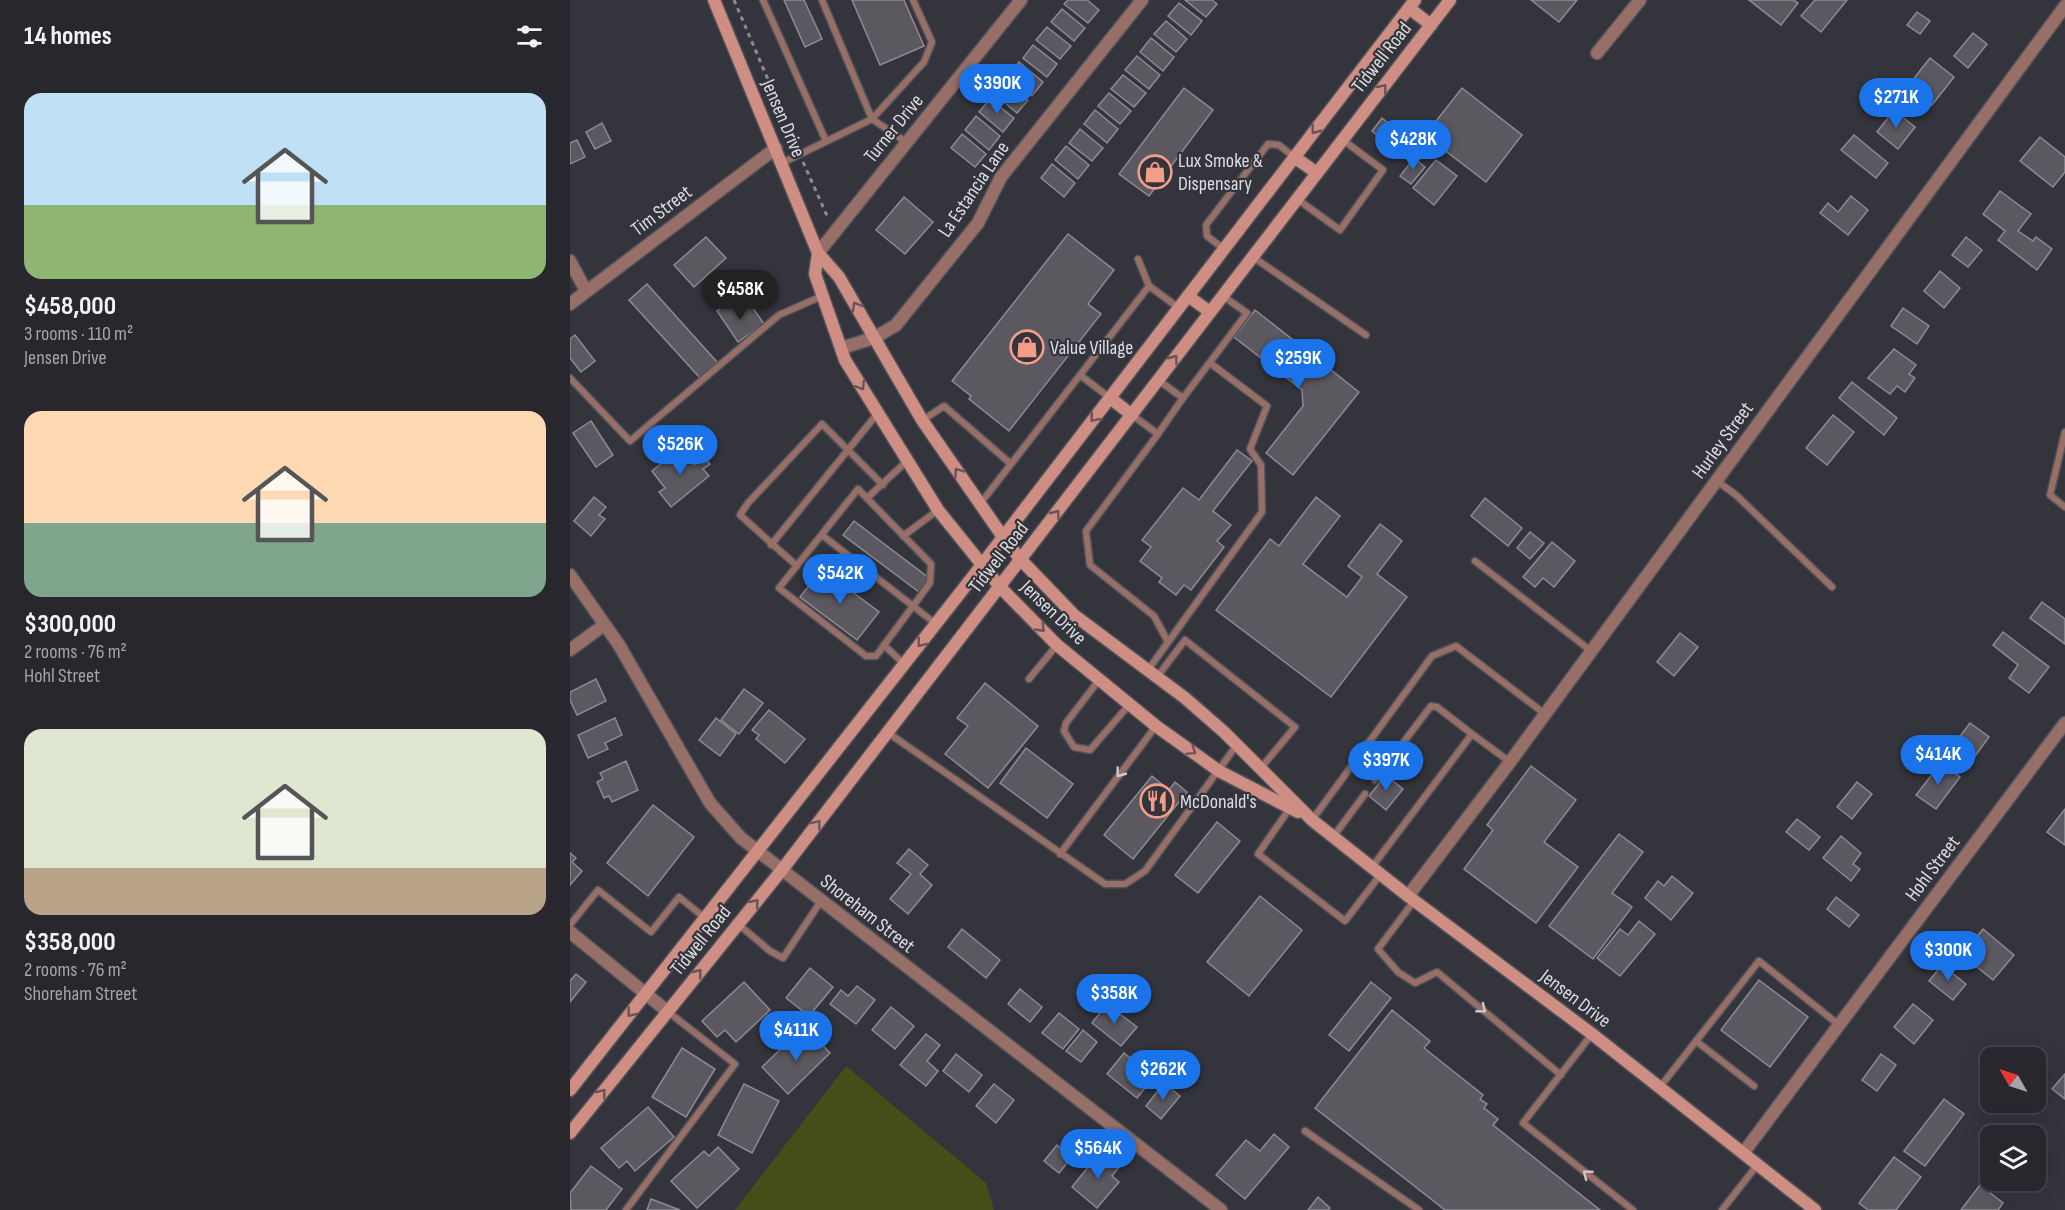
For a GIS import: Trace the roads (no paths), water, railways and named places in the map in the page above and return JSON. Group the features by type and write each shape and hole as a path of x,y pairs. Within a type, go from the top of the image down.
{"main road":[{"name":"Jensen Drive","path":"714,0 818,253 839,277 922,420 1021,560 1074,615 1185,698 1312,820 1411,898 1592,1034 1815,1210"},
{"name":"Tidwell Road","path":"570,1133 781,871 1450,0"},
{"name":"Tidwell Road","path":"570,1090 1004,537 1412,4"},
{"path":"1412,4 1431,25"},
{"path":"1294,157 1317,173"},
{"name":"Jensen Drive","path":"818,253 815,274 845,360 938,510 1000,586 1057,645 1156,726 1219,771 1312,820"},
{"path":"1188,296 1210,312"},
{"path":"1110,398 1132,415"}],"street":[{"name":"Turner Drive","path":"818,253 1021,0"},
{"name":"La Estancia Lane","path":"841,348 874,338 896,325 970,232 1001,177 1142,0"},
{"path":"1597,53 1640,0"},
{"name":"Hurley Street","path":"1411,898 2065,6"},
{"name":"Tim Street","path":"570,303 776,147"},
{"path":"570,261 586,291"},
{"name":"Shoreham Street","path":"570,575 619,645 710,802 726,822 781,871 1221,1210"},
{"path":"570,650 604,625"},
{"name":"Hohl Street","path":"1744,1152 2065,723"},
{"path":"570,932 667,1011"}],"lane":[{"path":"763,0 826,141"},
{"path":"822,0 872,119 907,142"},
{"path":"782,163 872,119 924,62 932,42 913,0"},
{"path":"1297,199 1340,230 1383,170 1342,140"},
{"path":"1224,249 1207,236 1206,225 1268,144 1279,145 1294,157"},
{"path":"1253,257 1366,335"},
{"path":"1138,259 1149,286 1179,308"},
{"path":"981,504 1149,286"},
{"path":"570,378 630,441 779,315 823,296"},
{"path":"1168,642 1154,616 1090,565 1086,531 1247,314 1223,296"},
{"path":"1152,674 1168,642 1262,512 1261,465 1250,449 1267,406 1210,363"},
{"path":"1080,375 1110,398"},
{"path":"1158,380 1183,398"},
{"path":"922,420 944,406 1011,465"},
{"path":"771,545 878,413"},
{"path":"1132,415 1158,434"},
{"path":"797,566 740,515 748,503 822,424 883,485"},
{"path":"2065,432 2050,495 2065,507"},
{"path":"867,498 907,461"},
{"path":"1716,481 1736,495 1832,587"},
{"path":"858,489 931,564 930,583 876,656 866,656 779,588 822,535 858,489"},
{"path":"903,536 938,510"},
{"path":"822,535 936,624"},
{"path":"1475,561 1592,651"},
{"path":"1152,674 1185,640 1295,727 1260,769"},
{"path":"884,645 904,665"},
{"path":"1029,679 1057,645"},
{"path":"1312,820 1432,656 1456,646 1545,714"},
{"path":"1099,680 1066,723 1064,731 1074,747 1090,750 1130,705"},
{"path":"1375,780 1431,706 1437,707 1509,762"},
{"path":"1060,854 1156,726"},
{"path":"887,732 1105,884 1125,884 1145,870 1236,746"},
{"path":"1290,808 1258,854 1345,921 1376,871 1472,734"},
{"path":"1333,837 1365,794"},
{"path":"570,925 598,890 651,932 679,897 706,919"},
{"path":"1411,898 1378,949 1398,972 1415,983 1437,972 1561,1075"},
{"path":"738,924 770,951 783,957 821,901"},
{"path":"1660,1087 1759,961 1839,1025"},
{"path":"626,1210 735,1064 667,1011"},
{"path":"1592,1034 1523,1123 1633,1210"},
{"path":"1696,1041 1754,1086"},
{"path":"1305,1131 1419,1210"},
{"path":"1722,1210 1759,1164"}],"place":[{"name":"Lux Smoke & Dispensary","path":"1155,172"},
{"name":"Value Village","path":"1027,347"},
{"name":"McDonald's","path":"1157,801"}]}
